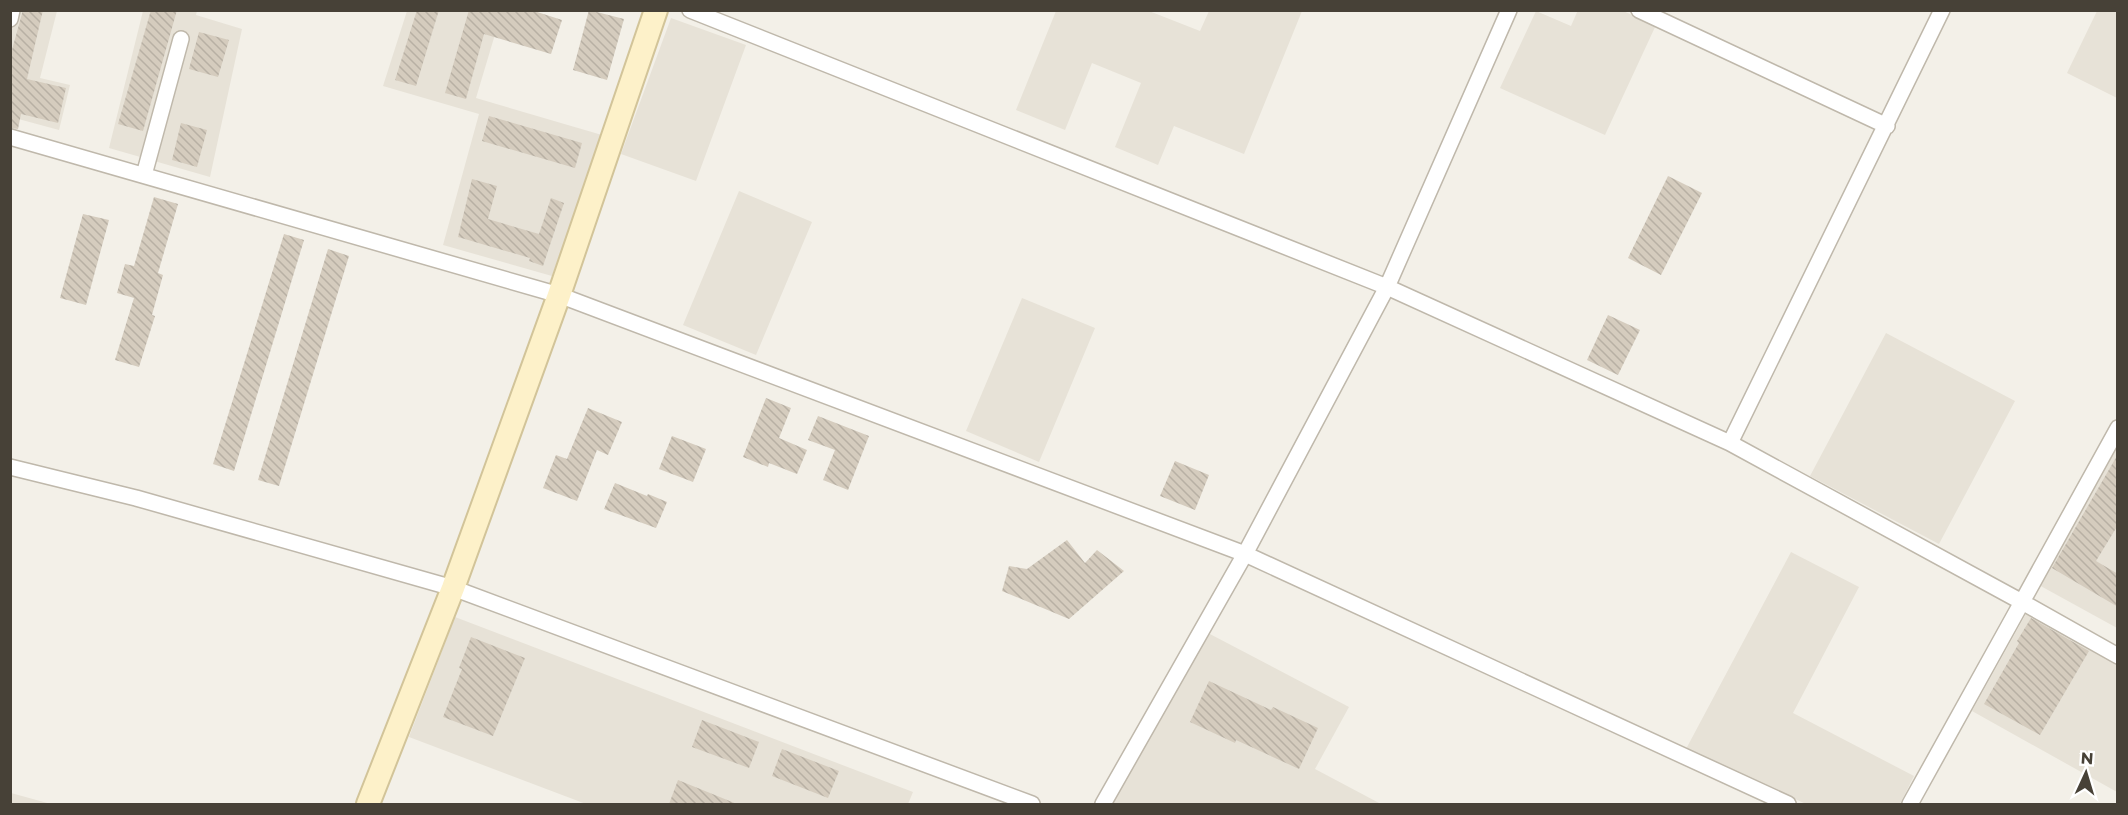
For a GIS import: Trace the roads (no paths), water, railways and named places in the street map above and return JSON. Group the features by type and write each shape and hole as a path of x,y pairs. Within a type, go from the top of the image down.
{"street":[{"path":"10,19 12,10"},
{"path":"368,804 453,588 559,295 656,10"},
{"path":"690,10 1387,287 1730,443 2118,656"},
{"path":"1103,804 1245,554 1387,287 1509,10"},
{"path":"1639,10 1887,126"},
{"path":"1730,443 1942,10"},
{"path":"144,175 181,39"},
{"path":"10,137 559,295 1245,554 1788,804"},
{"path":"1910,804 2118,428"},
{"path":"10,467 136,498 453,588 1032,804"}]}
